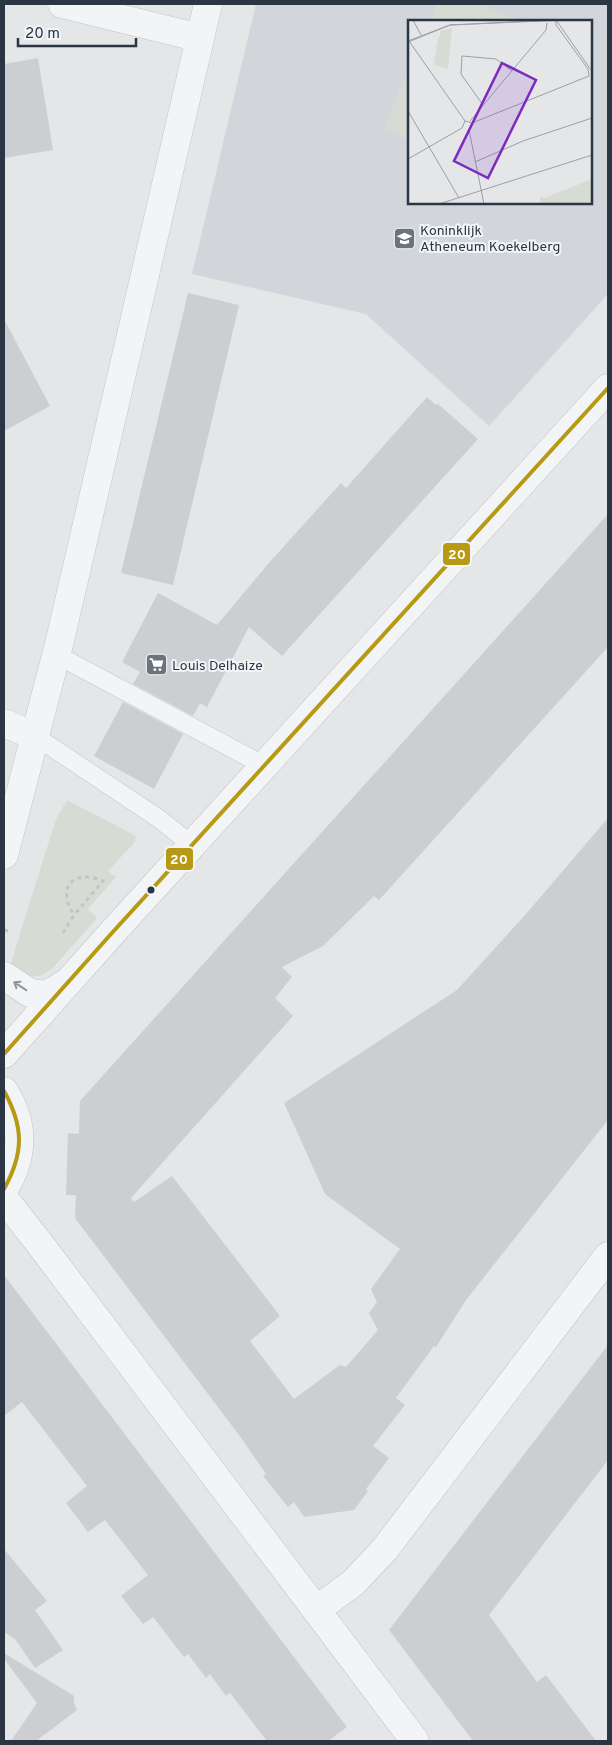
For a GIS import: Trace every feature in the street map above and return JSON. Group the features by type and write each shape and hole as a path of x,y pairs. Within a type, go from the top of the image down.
{"street":[{"path":"62,4 200,38"},
{"path":"4,855 57,655 208,4"},
{"path":"4,1054 608,388"},
{"path":"4,723 35,736"},
{"path":"4,976 30,993 47,995 68,983"},
{"path":"4,1091 15,1112 20,1134 19,1156 4,1189"},
{"path":"4,1200 43,1248 415,1741"},
{"path":"316,1610 353,1583 385,1549 608,1256"}],"lane":[{"path":"57,655 265,766"},
{"path":"35,736 158,818 192,845"}],"path":[{"path":"60,937 74,915 103,881 87,877 74,880 67,886 66,899 74,915"}],"shaded area":[{"name":"Koninklijk Atheneum Koekelberg","path":"256,4 608,4 608,294 489,426 366,314 192,274"},
{"path":"438,4 479,4 517,20 430,20"},
{"path":"408,70 408,140 383,129"},
{"path":"67,800 136,836 134,843 108,871 116,877 88,909 97,918 52,969 40,976 26,977 10,966 56,819"}],"building":[{"path":"38,58 53,150 4,158 4,64"},
{"path":"188,293 239,305 173,585 121,573"},
{"path":"4,319 50,406 4,431"},
{"path":"427,397 436,405 438,404 478,439 282,656 249,627 207,707 200,703 193,716 133,684 140,672 122,662 158,593 217,625 268,564 341,483 346,488"},
{"path":"608,514 608,647 379,900 374,896 323,946 282,967 292,977 275,998 293,1016 131,1198 134,1202 172,1176 280,1316 250,1341 294,1399 340,1365 346,1367 378,1330 369,1313 377,1302 371,1289 400,1249 325,1194 284,1103 457,990 526,914 608,818 608,1120 466,1300 436,1347 434,1346 396,1398 405,1405 373,1446 389,1458 366,1489 368,1491 354,1510 304,1517 294,1502 288,1507 263,1476 266,1474 242,1439 75,1218 76,1195 66,1195 68,1133 79,1134 80,1101"},
{"path":"123,702 183,734 154,789 94,756"},
{"path":"4,1275 347,1727 328,1741 267,1741 230,1693 226,1696 210,1674 206,1678 188,1654 184,1657 153,1617 143,1624 121,1596 148,1575 105,1520 88,1532 66,1503 87,1486 22,1402 4,1416"},
{"path":"608,1345 608,1460 489,1615 537,1682 546,1675 596,1741 473,1741 389,1630"},
{"path":"4,1549 47,1601 35,1610 63,1650 35,1668 15,1639 6,1633 4,1635"},
{"path":"4,1653 74,1696 77,1710 36,1741 11,1741 37,1703 4,1659"}],"transit line":[{"name":"20","path":"4,1054 608,388"},
{"name":"20","path":"4,1091 15,1116 19,1140 15,1164 4,1189"}],"place":[{"name":"Koninklijk Atheneum Koekelberg","path":"404,238"},
{"name":"Louis Delhaize","path":"156,665"}]}
